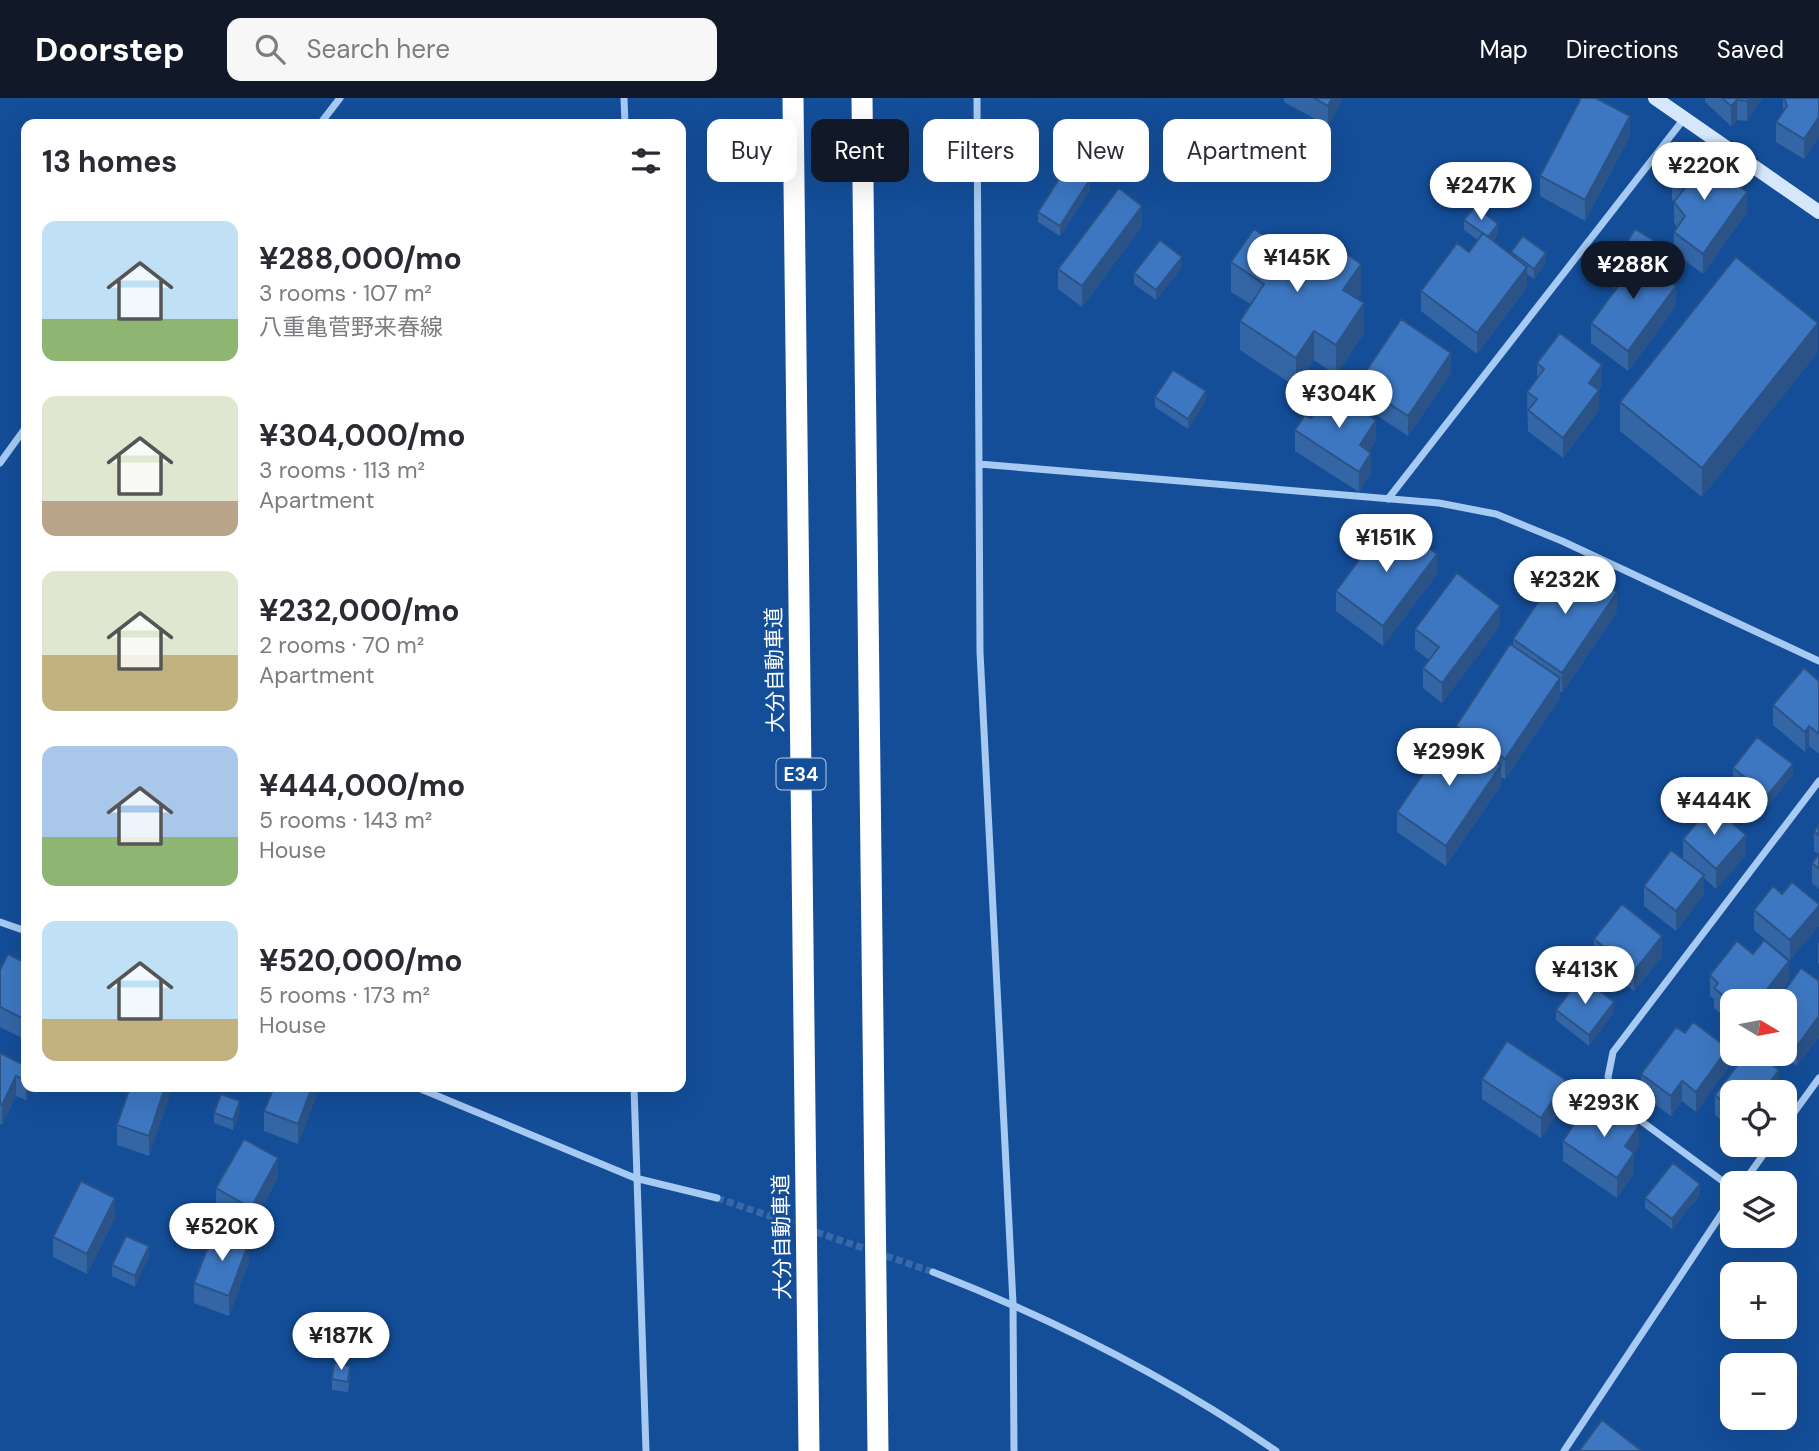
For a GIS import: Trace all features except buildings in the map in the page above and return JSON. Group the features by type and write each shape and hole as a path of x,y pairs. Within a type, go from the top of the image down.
{"highway":[{"name":"大分自動車道","path":"793,98 809,1451"},
{"path":"862,98 878,1451"}],"main road":[{"path":"1655,98 1819,212"}],"street":[{"path":"324,119 340,98"},
{"path":"624,98 625,119"},
{"path":"978,98 980,652 1013,1303 1014,1451"},
{"path":"1388,499 1683,120"},
{"path":"0,463 21,434"},
{"path":"979,464 1439,503 1496,514 1562,541 1819,661"},
{"path":"1720,1179 1614,1101 1608,1077 1613,1052 1819,781"},
{"path":"0,922 21,929"},
{"path":"1797,1108 1819,1078"},
{"path":"428,1092 635,1178 718,1198"},
{"path":"634,1092 646,1451"},
{"path":"1563,1451 1720,1216"},
{"path":"933,1272 1013,1303 1211,1407 1276,1451"}],"tunnel":[{"path":"717,1198 933,1272"}]}
